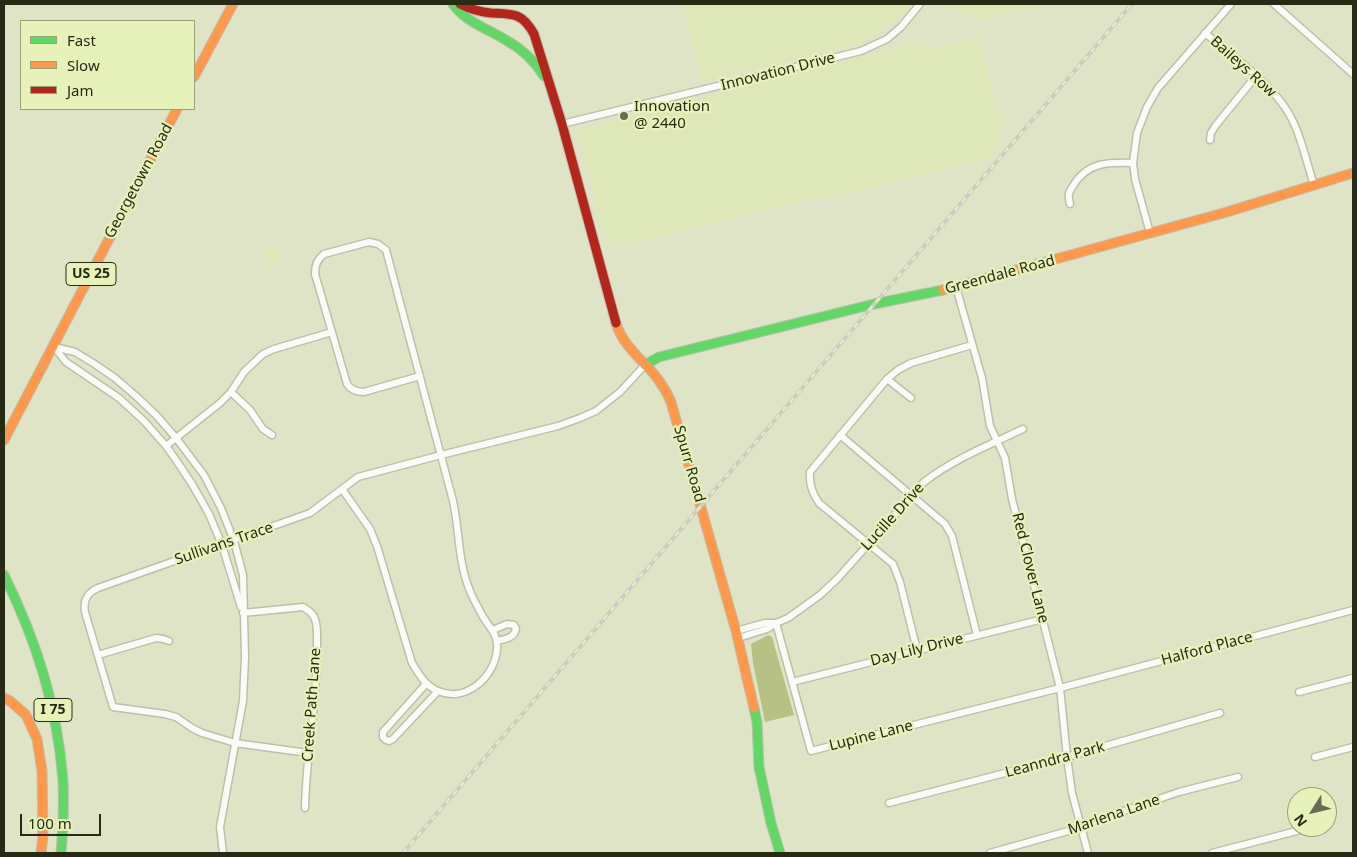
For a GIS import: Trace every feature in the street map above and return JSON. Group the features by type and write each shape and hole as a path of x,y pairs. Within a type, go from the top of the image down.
{"main road":[{"path":"195,76 233,4"},
{"name":"Spurr Road","path":"453,4 469,21 506,39 528,55 538,64 552,92"},
{"name":"Spurr Road","path":"460,4 480,12 508,12 522,19 531,28 562,124 619,332 628,346 666,391 671,405 737,634 756,712 759,767 780,853"},
{"name":"Georgetown Road","path":"4,440 176,110"},
{"name":"Greendale Road","path":"645,365 659,357 764,330 956,287 1245,206 1353,173"},
{"name":"I 75","path":"4,575 23,614 36,647 59,736 64,808 61,853"},
{"path":"4,698 26,715 37,739 42,771 43,798 41,853"}],"street":[{"name":"Innovation Drive","path":"562,124 861,50 887,39 901,28 920,4"},
{"path":"1150,233 1135,179 1133,163 1137,132 1158,88 1231,4"},
{"path":"1274,4 1353,74"},
{"name":"Baileys Row","path":"1205,33 1274,93 1289,114 1295,127 1314,185"},
{"path":"1210,140 1211,133 1216,125 1256,76"},
{"path":"1070,204 1069,192 1077,178 1086,170 1111,162 1133,163"},
{"path":"342,489 370,529 377,546 412,663 420,676 426,684 438,691 454,694 474,688 487,676 496,661 497,641 493,630 474,600 463,571 459,552 456,514 441,455 420,376 386,250 378,244 369,242 324,254 318,258 315,265 315,274 347,384 350,388 364,392 420,376"},
{"name":"Red Clover Lane","path":"956,287 982,378 990,426 1005,458 1012,498 1060,688 1072,793 1088,853"},
{"path":"166,446 220,403 231,392 244,372 263,354 332,332"},
{"path":"917,650 893,564 819,502 814,496 809,483 810,472 887,379 898,370 911,362 972,345"},
{"path":"54,347 74,352 115,378 157,416 204,475 221,508 234,541 243,575 245,657 243,700 220,827 222,853"},
{"path":"54,347 66,362 116,396 144,421 166,446 192,484 209,514 222,545 243,613"},
{"name":"Sullivans Trace","path":"308,752 235,743 213,737 192,728 176,717 113,707 84,604 86,597 91,591 310,513 358,477 558,426 580,418 596,411 620,392 645,365"},
{"path":"887,379 911,398"},
{"path":"116,396 124,386"},
{"path":"231,392 250,410 263,429 272,435"},
{"name":"Lucille Drive","path":"737,634 767,629 788,618 820,595 838,578 924,482 954,461 1023,429"},
{"path":"840,435 945,524 952,536 977,635"},
{"name":"Creek Path Lane","path":"243,613 303,607 314,617 317,659 316,691 308,752 304,808"},
{"name":"Halford Place","path":"1060,688 1353,610"},
{"name":"Day Lily Drive","path":"792,682 1043,619"},
{"name":"Lupine Lane","path":"776,623 811,751 1060,688"},
{"path":"493,630 507,624 514,625 516,629 515,634 497,641"},
{"path":"98,655 156,638 169,641"},
{"path":"1299,692 1353,678"},
{"path":"426,684 384,732 383,736 386,740 393,739 438,691"},
{"name":"Leanndra Park","path":"889,803 1067,757 1220,712"},
{"path":"1315,757 1353,747"},
{"name":"Marlena Lane","path":"990,853 1068,831 1180,792 1238,777"},
{"path":"1212,853 1287,834"},
{"path":"217,853 221,836"}],"shaded area":[{"path":"683,4 910,4 905,13 876,34 857,44 702,80"},
{"path":"936,4 1050,4 976,20"},
{"path":"978,37 1004,127 990,159 609,247 578,131 918,42 925,52"},
{"path":"278,246 281,265 268,268 265,249"},
{"path":"768,635 772,637 794,715 765,722 751,644"}],"railway":[{"path":"403,853 1132,4"}],"traffic: fast":[{"path":"453,4 464,16 521,50 544,76"},
{"path":"645,365 659,357 874,304 943,290"},
{"path":"4,575 36,650 56,726 63,780 61,853"},
{"path":"754,708 757,722 759,767 771,823 780,853"}],"traffic: slow":[{"path":"195,75 233,4"},
{"path":"4,440 176,110"},
{"path":"943,290 1227,212 1353,173"},
{"path":"616,323 627,344 657,377 671,402 736,631 754,708"},
{"path":"4,698 26,715 37,739 42,771 43,836 41,853"}],"traffic: jam":[{"path":"460,4 483,12 511,14 521,18 534,34 562,124 616,323"}],"place":[{"name":"Innovation @ 2440","path":"624,116"}]}
